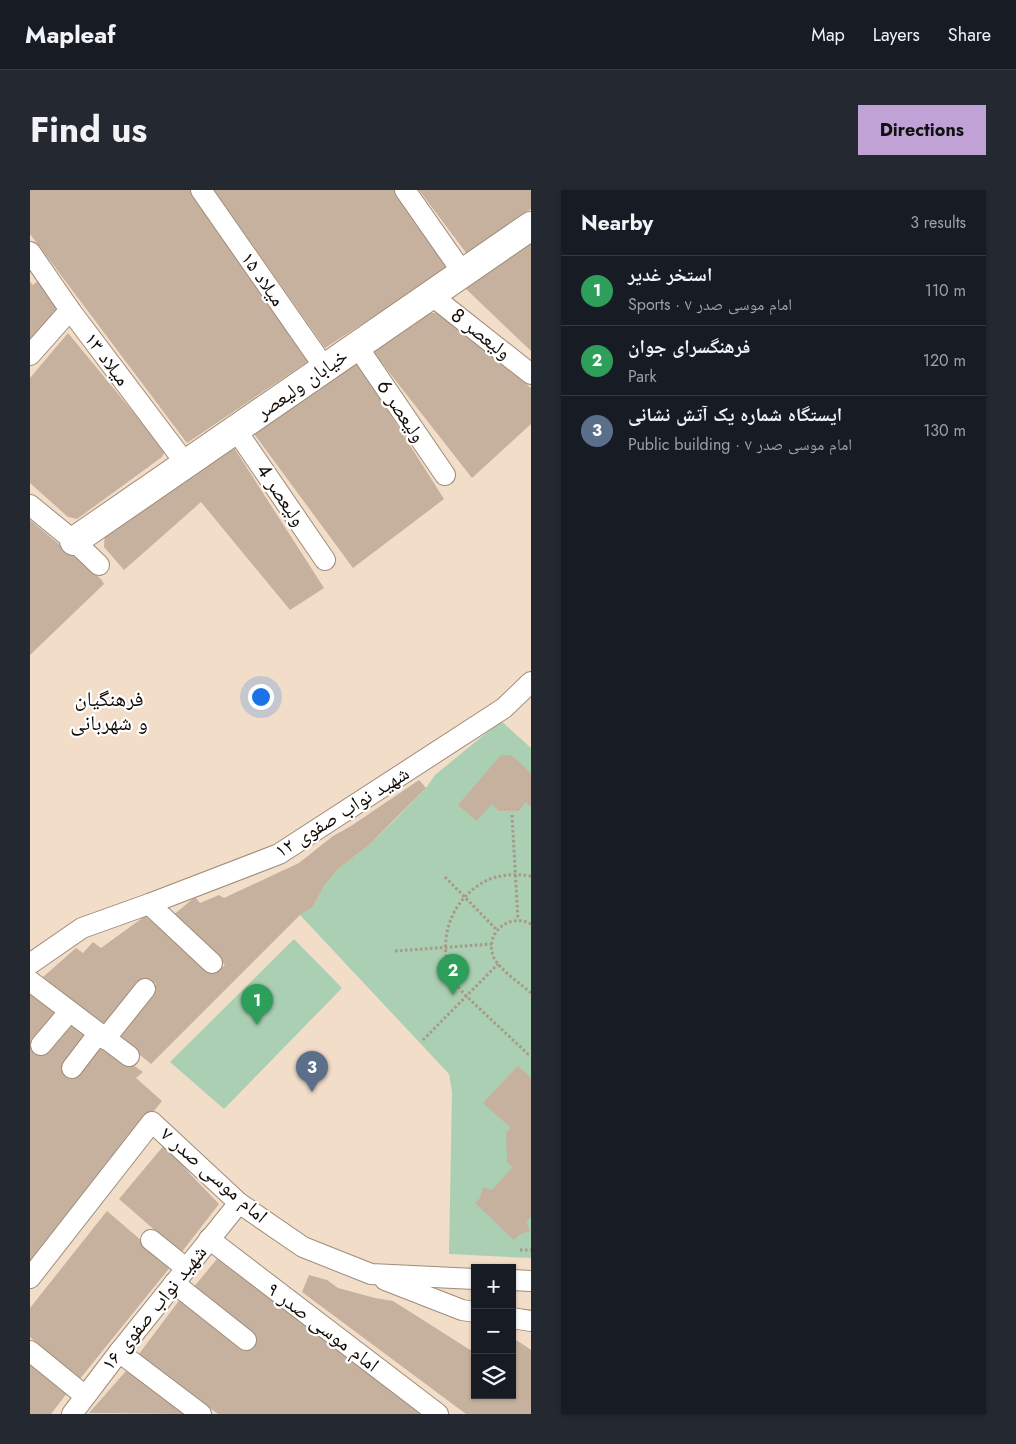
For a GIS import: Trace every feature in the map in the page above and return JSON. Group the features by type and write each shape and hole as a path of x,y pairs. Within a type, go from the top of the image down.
{"street":[{"name":"میلاد ۱۵","path":"201,190 325,368"},
{"path":"405,190 463,273"},
{"name":"خیابان ولیعصر","path":"74,541 531,226"},
{"name":"میلاد ۱۳","path":"30,252 70,310 186,464"},
{"name":"ولیعصر 8","path":"431,295 531,374"},
{"path":"30,355 70,310"},
{"name":"ولیعصر 6","path":"357,346 445,475"},
{"name":"ولیعصر 4","path":"236,430 325,560"},
{"path":"30,504 99,565"},
{"name":"شهید نواب صفوی ۱۲","path":"30,964 82,928 279,854 504,708 531,682"},
{"path":"149,904 212,964"},
{"path":"30,981 129,1056"},
{"path":"72,1068 145,989"},
{"path":"41,1045 69,1012"},
{"name":"امام موسی صدر ۷","path":"30,1278 152,1122 239,1203 303,1247 371,1274 471,1279"},
{"name":"شهید نواب صفوی ۱۶","path":"78,1408 119,1352 239,1203"},
{"name":"امام موسی صدر ۹","path":"209,1239 438,1414"},
{"path":"151,1240 180,1276 246,1340"},
{"path":"371,1274 462,1310 471,1311"},
{"path":"516,1280 531,1281"},
{"path":"516,1319 531,1321"},
{"path":"30,1352 78,1408"},
{"path":"119,1352 199,1413"}],"path":[{"path":"512,815 518,920"},
{"path":"531,876 516,874 491,878 478,885 464,897 451,917 446,930 445,947 450,972 456,984 466,996 528,1054 531,1053"},
{"path":"445,877 497,930"},
{"path":"531,924 518,920 503,924 497,930 492,944 494,958 498,964 531,993"},
{"path":"395,951 492,944"},
{"path":"423,1040 498,964"},
{"path":"520,1250 531,1250"}],"green space":[{"path":"501,721 531,748 531,1258 449,1254 452,1092 449,1074 300,915 313,907 324,886 337,870 370,844 393,822 426,788 435,775"},
{"path":"294,939 342,988 224,1109 170,1062"}],"building":[{"path":"30,190 190,190 310,360 187,443 30,234"},
{"path":"214,190 395,190 449,268 325,348"},
{"path":"419,190 531,190 531,209 467,254"},
{"path":"531,243 531,351 465,288"},
{"path":"40,279 61,306 30,346 30,282 33,285"},
{"path":"406,312 438,313 531,388 531,424 472,478 374,353 376,344"},
{"path":"68,333 165,451 162,457 77,519 68,517 30,483 30,378"},
{"path":"357,362 444,499 353,568 252,431"},
{"path":"229,440 324,588 290,610 201,502 124,570 104,547 105,531"},
{"path":"30,520 101,579 104,584 30,655"},
{"path":"501,755 511,755 531,773 531,807 526,802 519,811 499,811 492,804 477,821 458,805"},
{"path":"419,780 426,788 370,844 337,870 324,886 313,907 300,915 151,1064 115,1035 156,984 148,979 108,1030 43,977 76,948 83,953 93,942 101,948 145,916 214,974 225,965 172,916 195,897 200,903 219,895 224,898 299,863 333,836"},
{"path":"30,990 143,1072 136,1078 162,1101 30,1265"},
{"path":"518,1066 531,1078 531,1217 526,1222 530,1231 519,1235 514,1240 475,1203 480,1198 483,1187 492,1190 513,1167 507,1162 506,1133 511,1128 483,1103"},
{"path":"165,1144 219,1204 181,1253 119,1199"},
{"path":"107,1211 171,1266 79,1380 30,1337 30,1308"},
{"path":"217,1259 424,1414 218,1414 139,1354 181,1298 192,1289"},
{"path":"309,1275 327,1280 338,1288 393,1301 471,1350 471,1399 516,1399 516,1340 531,1350 531,1414 466,1414 302,1292"},
{"path":"30,1362 67,1393 51,1414 30,1414"},
{"path":"126,1371 191,1414 89,1413"}],"place":[{"name":"فرهنگسرای جوان","path":"453,995"},
{"name":"استخر غدیر","path":"257,1025"},
{"name":"ایستگاه شماره یک آتش نشانی","path":"312,1092"}],"district":[{"name":"فرهنگیان و شهربانی","path":"109,711"}]}
